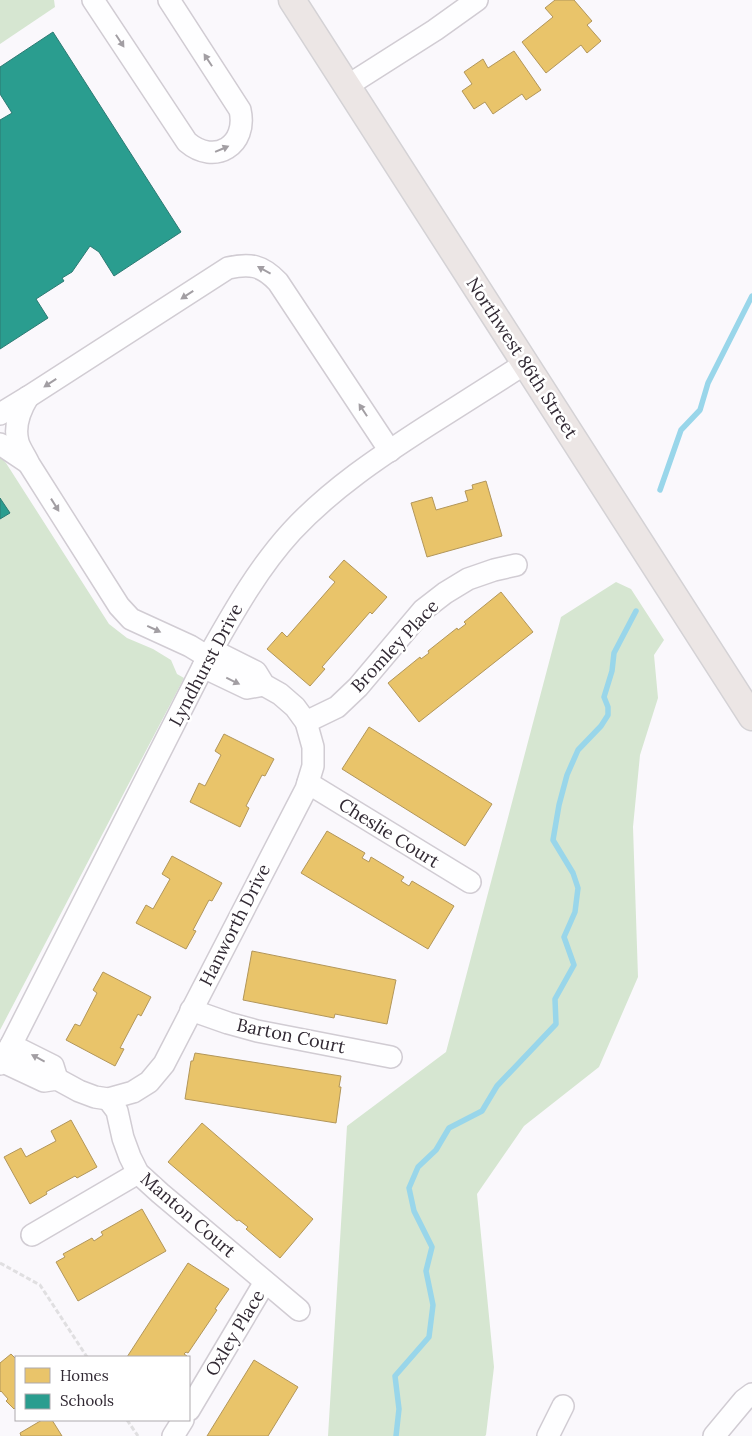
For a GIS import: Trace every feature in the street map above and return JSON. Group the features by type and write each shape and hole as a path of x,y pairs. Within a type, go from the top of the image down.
{"main road":[{"name":"Northwest 86th Street","path":"292,0 752,717"}],"street":[{"path":"93,0 187,142 194,149 204,152 213,153 223,150 231,146 241,129 242,119 240,110 169,0"},
{"path":"348,86 435,30 477,0"},
{"path":"0,414 228,268 242,265 258,266 270,273 278,282 390,451"},
{"name":"Lyndhurst Drive","path":"4,1057 208,658 244,595 263,568 292,532 323,501 390,451 526,363"},
{"name":"Hanworth Drive","path":"28,397 20,413 17,430 18,442 29,464 119,606 131,619 190,646 248,688 264,685 280,694 295,707 306,722 313,747 313,766 308,783 164,1064 150,1082 133,1092 108,1099"},
{"path":"0,444 29,464"},
{"name":"Bromley Place","path":"306,722 338,707 358,687 423,610 445,593 468,579 516,564"},
{"name":"Cheslie Court","path":"308,783 470,882"},
{"name":"Barton Court","path":"191,1010 228,1023 257,1030 391,1057"},
{"path":"4,1057 44,1081 57,1079 78,1091 108,1099"},
{"name":"Manton Court","path":"108,1099 117,1112 123,1138 138,1173 299,1310"},
{"path":"32,1235 138,1173"},
{"name":"Oxley Place","path":"190,1408 265,1282"},
{"path":"714,1436 744,1400 752,1394"},
{"path":"548,1436 563,1406"},
{"path":"173,1436 182,1421"}],"path":[{"path":"0,1263 40,1285 86,1356"},
{"path":"128,1421 138,1436"}],"green space":[{"path":"0,0 54,0 55,7 0,44"},
{"path":"0,456 109,624 127,638 153,649 171,660 177,674 184,678 0,1030"},
{"path":"616,582 631,589 664,640 654,655 658,698 640,755 633,827 638,977 599,1067 524,1126 477,1194 494,1367 486,1435 328,1436 347,1126 446,1052 561,617"}],"building: Homes":[{"path":"555,0 574,0 592,21 587,25 601,41 587,53 581,45 546,73 522,42 553,17 545,8"},
{"path":"514,51 541,90 526,100 522,94 493,114 485,102 474,109 462,91 472,84 464,72 483,59 488,68"},
{"path":"486,481 502,536 427,557 411,503 432,497 436,510 468,501 465,491 473,489 472,485"},
{"path":"344,560 387,597 372,614 370,612 322,667 325,669 310,686 267,649 282,632 287,637 335,582 329,577"},
{"path":"501,592 533,632 419,722 388,683 420,657 421,659 429,653 428,651 457,628 458,630 466,624 464,622"},
{"path":"369,727 492,804 465,846 342,769"},
{"path":"224,734 274,759 265,776 262,775 246,806 249,808 240,827 190,802 199,783 205,786 221,755 215,751"},
{"path":"327,831 365,853 362,858 369,862 371,857 404,877 401,881 409,886 412,881 454,906 428,949 301,873"},
{"path":"172,856 222,883 212,901 209,900 193,930 196,931 186,949 136,923 146,905 153,909 170,879 162,874"},
{"path":"252,951 396,980 387,1024 335,1014 334,1018 243,1000"},
{"path":"103,972 151,997 141,1016 138,1014 120,1048 124,1049 115,1066 66,1040 75,1024 80,1026 97,993 93,990"},
{"path":"195,1053 341,1076 336,1123 185,1099 191,1061 193,1061"},
{"path":"71,1120 97,1167 77,1178 75,1176 46,1192 47,1194 30,1204 4,1157 21,1148 26,1157 56,1141 51,1131"},
{"path":"202,1123 313,1219 280,1258 246,1229 248,1227 239,1220 237,1221 168,1162"},
{"path":"142,1209 166,1251 78,1301 56,1262 65,1257 63,1254 92,1238 94,1241 103,1235 101,1232"},
{"path":"188,1263 229,1289 188,1353 184,1354 187,1356 128,1356"},
{"path":"11,1354 15,1358 14,1409 6,1401 8,1399 0,1392 0,1363"},
{"path":"254,1360 298,1387 268,1436 207,1436"},
{"path":"40,1421 53,1421 62,1436 21,1436 20,1433"}],"building: Schools":[{"path":"53,32 181,232 114,276 99,252 90,246 72,272 62,278 64,281 36,299 48,318 0,349 0,120 12,113 0,94 0,67"},
{"path":"0,498 10,513 0,519"}],"waterway":[{"path":"660,490 681,430 700,410 708,383 752,296"},
{"path":"396,1436 399,1409 395,1376 429,1337 433,1305 426,1271 432,1247 414,1211 409,1188 418,1167 436,1150 449,1128 482,1111 497,1086 556,1024 555,999 574,965 564,937 575,912 578,888 573,873 553,840 559,805 567,775 578,750 601,726 608,715 608,707 604,697 612,671 614,653 636,611"}]}
